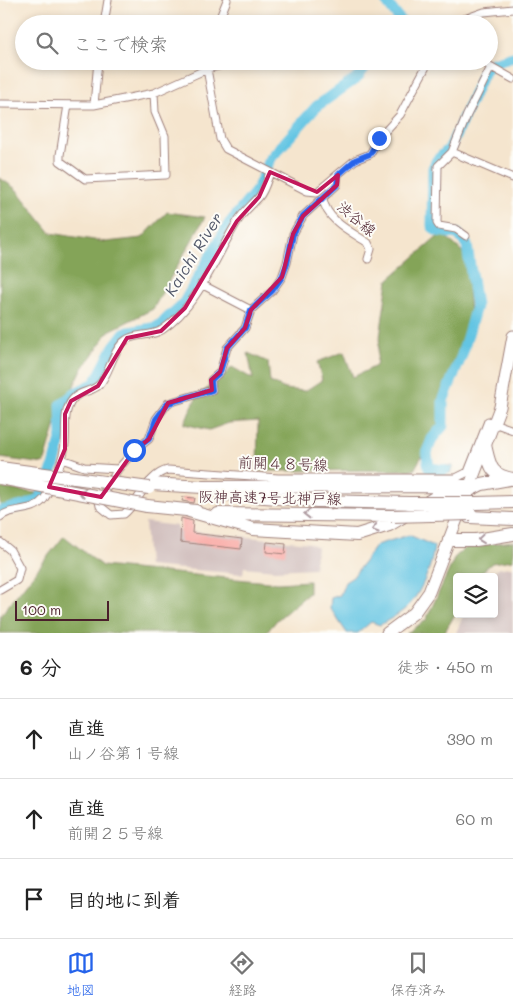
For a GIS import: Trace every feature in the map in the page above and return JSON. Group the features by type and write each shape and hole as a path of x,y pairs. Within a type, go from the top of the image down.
{"highway":[{"path":"486,445 490,467 500,477 513,479"},
{"path":"0,468 92,481 150,486 470,501 513,518"},
{"name":"阪神高速7号北神戸線","path":"0,478 147,506 228,515 434,516 470,501 513,513"},
{"path":"470,501 482,484 513,479"},
{"name":"阪神高速7号北神戸線","path":"150,486 317,501 409,503 513,502"},
{"path":"189,511 253,529 357,535 389,525 441,494 460,492 470,501"},
{"path":"449,540 476,540 513,534"}],"main road":[{"path":"387,633 414,613 429,592 449,540 470,501 486,445 500,407 513,336"}],"street":[{"path":"106,15 108,0"},
{"path":"221,15 227,0"},
{"path":"476,15 484,12 513,9"},
{"path":"94,105 97,70"},
{"path":"0,104 94,105 154,93 205,70"},
{"path":"207,70 220,139 226,149 307,191 317,192 355,160 370,154 379,138 400,115 424,70"},
{"path":"466,236 456,229 439,226 437,223 438,166 452,152 485,70"},
{"path":"496,70 513,79"},
{"path":"68,105 60,161 68,168 85,179 166,175 166,136 155,112 154,93"},
{"path":"452,152 513,178"},
{"path":"0,517 5,512 32,509 44,499 62,459 66,433 65,414 71,401 75,396 98,386 107,373 119,346 127,338 161,331 185,308 237,221 259,197 268,171"},
{"path":"62,459 84,467 118,469 134,450 149,439 156,419 168,403 212,390 211,380 220,372 227,348 245,328 251,310 272,291 282,277 287,264 293,234 303,216 337,185 338,175"},
{"name":"渋谷線","path":"323,199 325,209 330,216 368,242 371,249 368,259"},
{"path":"201,284 251,310"},
{"name":"前開４８号線","path":"118,469 99,501 100,506 105,512 116,516 124,514 130,509 155,477 161,471 168,470 278,478 456,478 468,472 488,421 494,423"},
{"path":"494,423 513,430"},
{"path":"0,542 10,550 20,568 17,580 0,590"}],"highlighted area":[{"path":"270,172 317,192 338,175 337,185 303,216 293,234 282,277 251,310 245,328 227,348 220,372 211,380 212,390 168,403 149,439 134,451 101,497 49,487 65,449 65,414 71,401 98,386 127,338 161,331 185,308 237,221 259,197"}],"shaded area":[{"path":"145,522 177,526 178,530 309,543 317,547 314,568 275,570 244,567 243,574 148,566"},
{"path":"513,567 513,633 456,633 462,618 498,618 498,573 492,573 500,568"}],"green space":[{"path":"0,178 16,189 51,233 106,242 142,238 167,212 205,217 153,309 109,331 81,371 56,424 44,464 0,458"},
{"path":"442,233 467,256 470,319 438,427 414,470 257,471 258,421 229,423 209,430 184,424 197,396 222,378 232,367 253,379 248,353 268,362 270,382 285,389 305,391 322,380 317,362 344,352 353,377 376,366 388,280"},
{"path":"0,488 36,493 33,500 0,511"},
{"path":"64,536 102,566 278,583 309,581 309,593 277,620 266,633 0,633 0,616"},
{"path":"513,541 513,560 492,563 481,573 453,573 453,618 444,633 407,633 426,620 455,557 467,547"}],"water":[{"path":"430,465 453,466 450,473 435,473"},
{"path":"409,535 434,546 429,568 419,592 410,604 396,616 380,625 371,622 358,633 347,633 330,608 331,598 340,595 345,582 353,577 376,545"}],"building":[{"path":"183,497 195,498 194,503 182,501"},
{"path":"181,518 193,521 192,533 242,539 241,549 180,542"},
{"path":"267,542 286,544 285,554 266,552"}],"waterway":[{"name":"Kaichi River","path":"385,0 396,15"},
{"path":"498,62 513,57"},
{"name":"Kaichi River","path":"0,511 27,505 40,498 54,466 62,436 61,405 75,393 95,383 114,346 124,333 157,327 183,304 229,224 257,190 270,159 317,106 357,78 363,70"},
{"path":"444,470 429,468 427,453 432,439 443,426 443,401 462,355 476,306 467,245 458,234 437,231 432,226 433,168 437,160 450,148 485,70"}],"route":[{"path":"134,450 149,439 156,419 168,403 212,390 211,380 220,372 227,348 245,328 251,310 256,308 272,291 282,277 287,264 293,234 303,216 337,185 338,175 355,160 370,154 379,138"}]}
